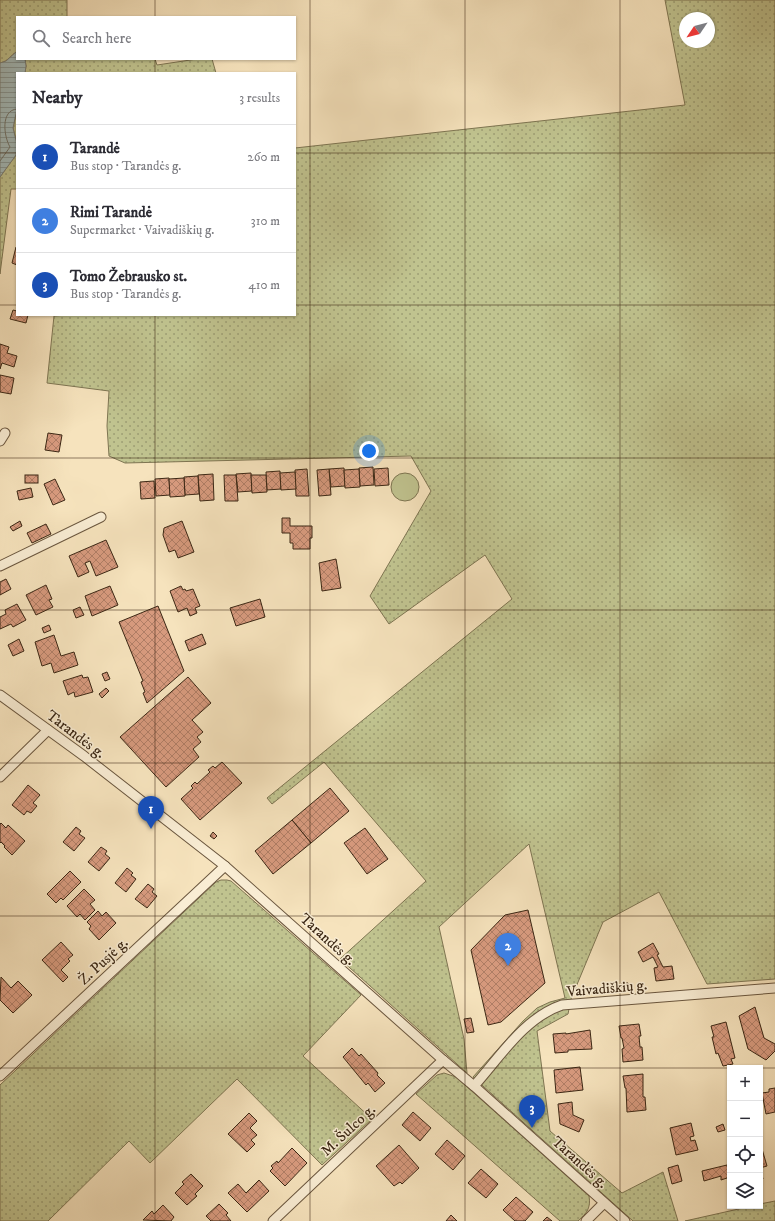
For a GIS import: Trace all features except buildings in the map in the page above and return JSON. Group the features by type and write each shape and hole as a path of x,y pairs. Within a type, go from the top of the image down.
{"street":[{"path":"0,441 5,433"},
{"path":"0,566 101,517"},
{"name":"Tarandės g.","path":"0,695 225,866 625,1221"},
{"path":"0,777 48,730"},
{"name":"Ž. Pusjė g.","path":"0,1076 225,866"},
{"name":"Vaivadiškių g.","path":"474,1086 527,1026 549,1010 562,1005 775,988"},
{"name":"M. Šulco g.","path":"273,1221 443,1060"},
{"path":"586,1221 604,1203"}],"green space":[{"path":"0,0 67,0 67,16 16,16 16,53 0,63"},
{"path":"665,0 775,0 775,979 707,984 659,892 603,922 571,999 568,1014 537,1031 550,1131 622,1193 663,1172 678,1221 633,1221 473,1077 523,1021 537,1008 550,1002 565,998 529,844 439,927 464,1039 467,1073 340,959 426,881 324,762 272,804 267,798 512,599 485,555 389,624 370,596 431,491 411,456 125,463 109,456 107,426 109,391 47,383 54,316 296,316 296,148 685,105"},
{"path":"25,60 155,60 157,65 190,60 212,60 216,72 25,72"},
{"path":"16,114 16,140 13,128"},
{"path":"16,155 16,189 11,189 0,274 0,177"},
{"path":"405,473 415,477 419,487 415,497 405,501 395,497 391,487 395,477"},
{"path":"221,880 231,881 361,995 303,1056 372,1119 322,1165 237,1079 150,1163 129,1141 48,1221 0,1221 0,1085 216,882"},
{"path":"444,1073 456,1077 589,1196 589,1207 586,1213 578,1221 560,1221 416,1094 437,1075"},
{"path":"775,1201 775,1221 685,1221 739,1209 763,1209 763,1203"}],"water":[{"path":"16,52 16,60 25,60 26,66 25,72 16,72 16,114 13,128 16,140 16,155 0,177 0,63 6,61"}],"place":[{"name":"Tarandė","path":"151,829"},
{"name":"Rimi Tarandė","path":"508,966"},
{"name":"Tomo Žebrausko st.","path":"532,1128"}]}
